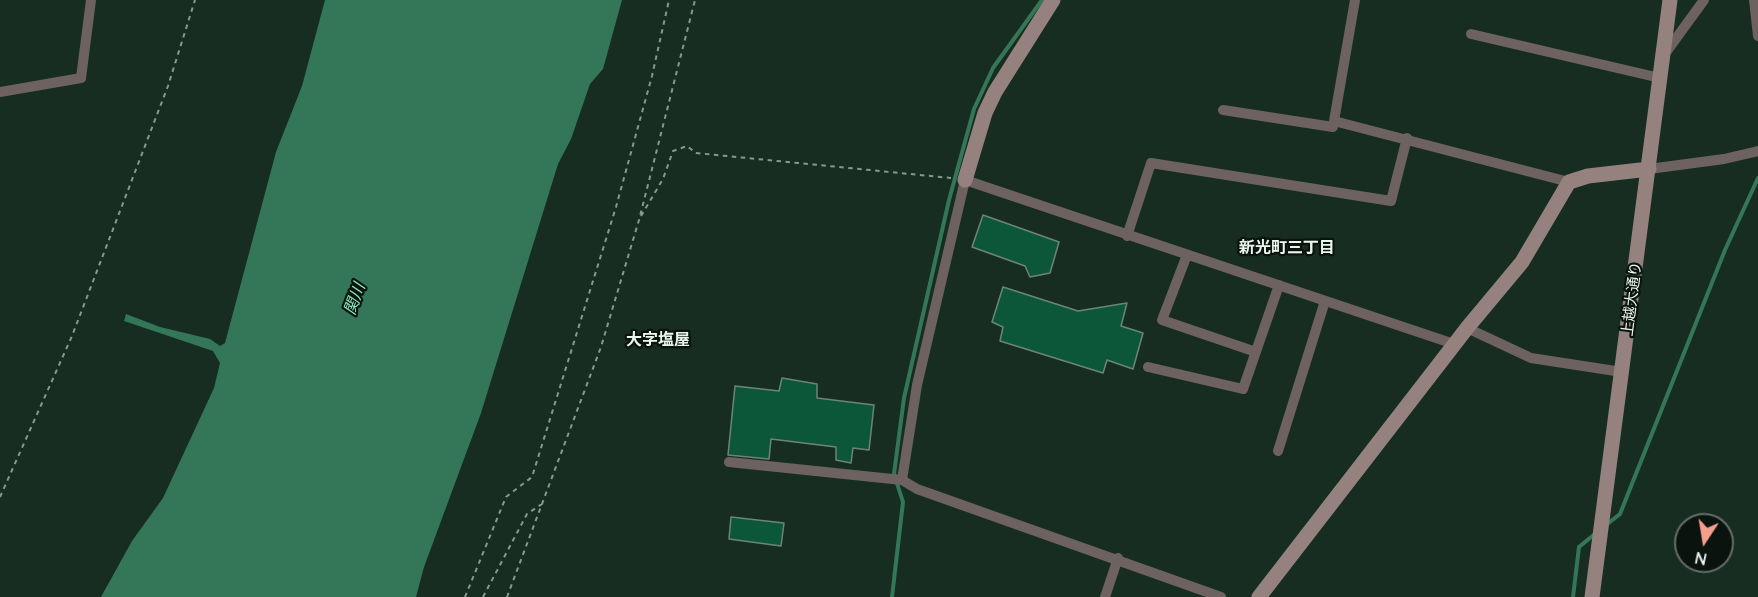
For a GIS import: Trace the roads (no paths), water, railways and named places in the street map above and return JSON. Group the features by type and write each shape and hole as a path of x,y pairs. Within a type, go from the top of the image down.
{"street":[{"path":"0,92 81,78 91,0"},
{"path":"902,480 917,385 965,180 985,113 995,92 1053,0"},
{"path":"1223,110 1333,127 1355,0"},
{"name":"上越大通り","path":"1592,597 1670,0"},
{"path":"1664,55 1704,0"},
{"path":"1754,0 1758,36"},
{"path":"1471,34 1660,78"},
{"path":"1334,121 1407,138 1569,182 1588,176 1724,159 1758,151"},
{"path":"1127,236 1151,163 1391,201 1407,138"},
{"path":"965,180 1454,344"},
{"path":"1259,597 1454,344 1522,262 1569,182"},
{"path":"1187,255 1162,320 1256,352"},
{"path":"1148,367 1244,389 1279,285"},
{"path":"1278,450 1325,301"},
{"path":"1467,328 1532,358 1622,372"},
{"path":"729,462 902,480 917,489 1118,558 1221,597"},
{"path":"1105,597 1118,558"}],"water":[{"name":"関川","path":"325,0 622,0 603,69 590,84 571,139 558,164 481,413 424,567 416,597 101,597 132,541 163,498 214,388 220,363 213,351 124,321 126,314 160,327 210,339 220,346 225,343 276,152 302,86"}],"waterway":[{"path":"892,597 903,502 894,474 904,398 949,200 974,109 993,68 1042,0"},
{"path":"1606,525 1620,514 1725,250 1758,178"},
{"path":"1573,597 1579,547 1596,533"}],"district":[{"name":"新光町三丁目","path":"1287,248"},
{"name":"大字塩屋","path":"658,340"}]}
